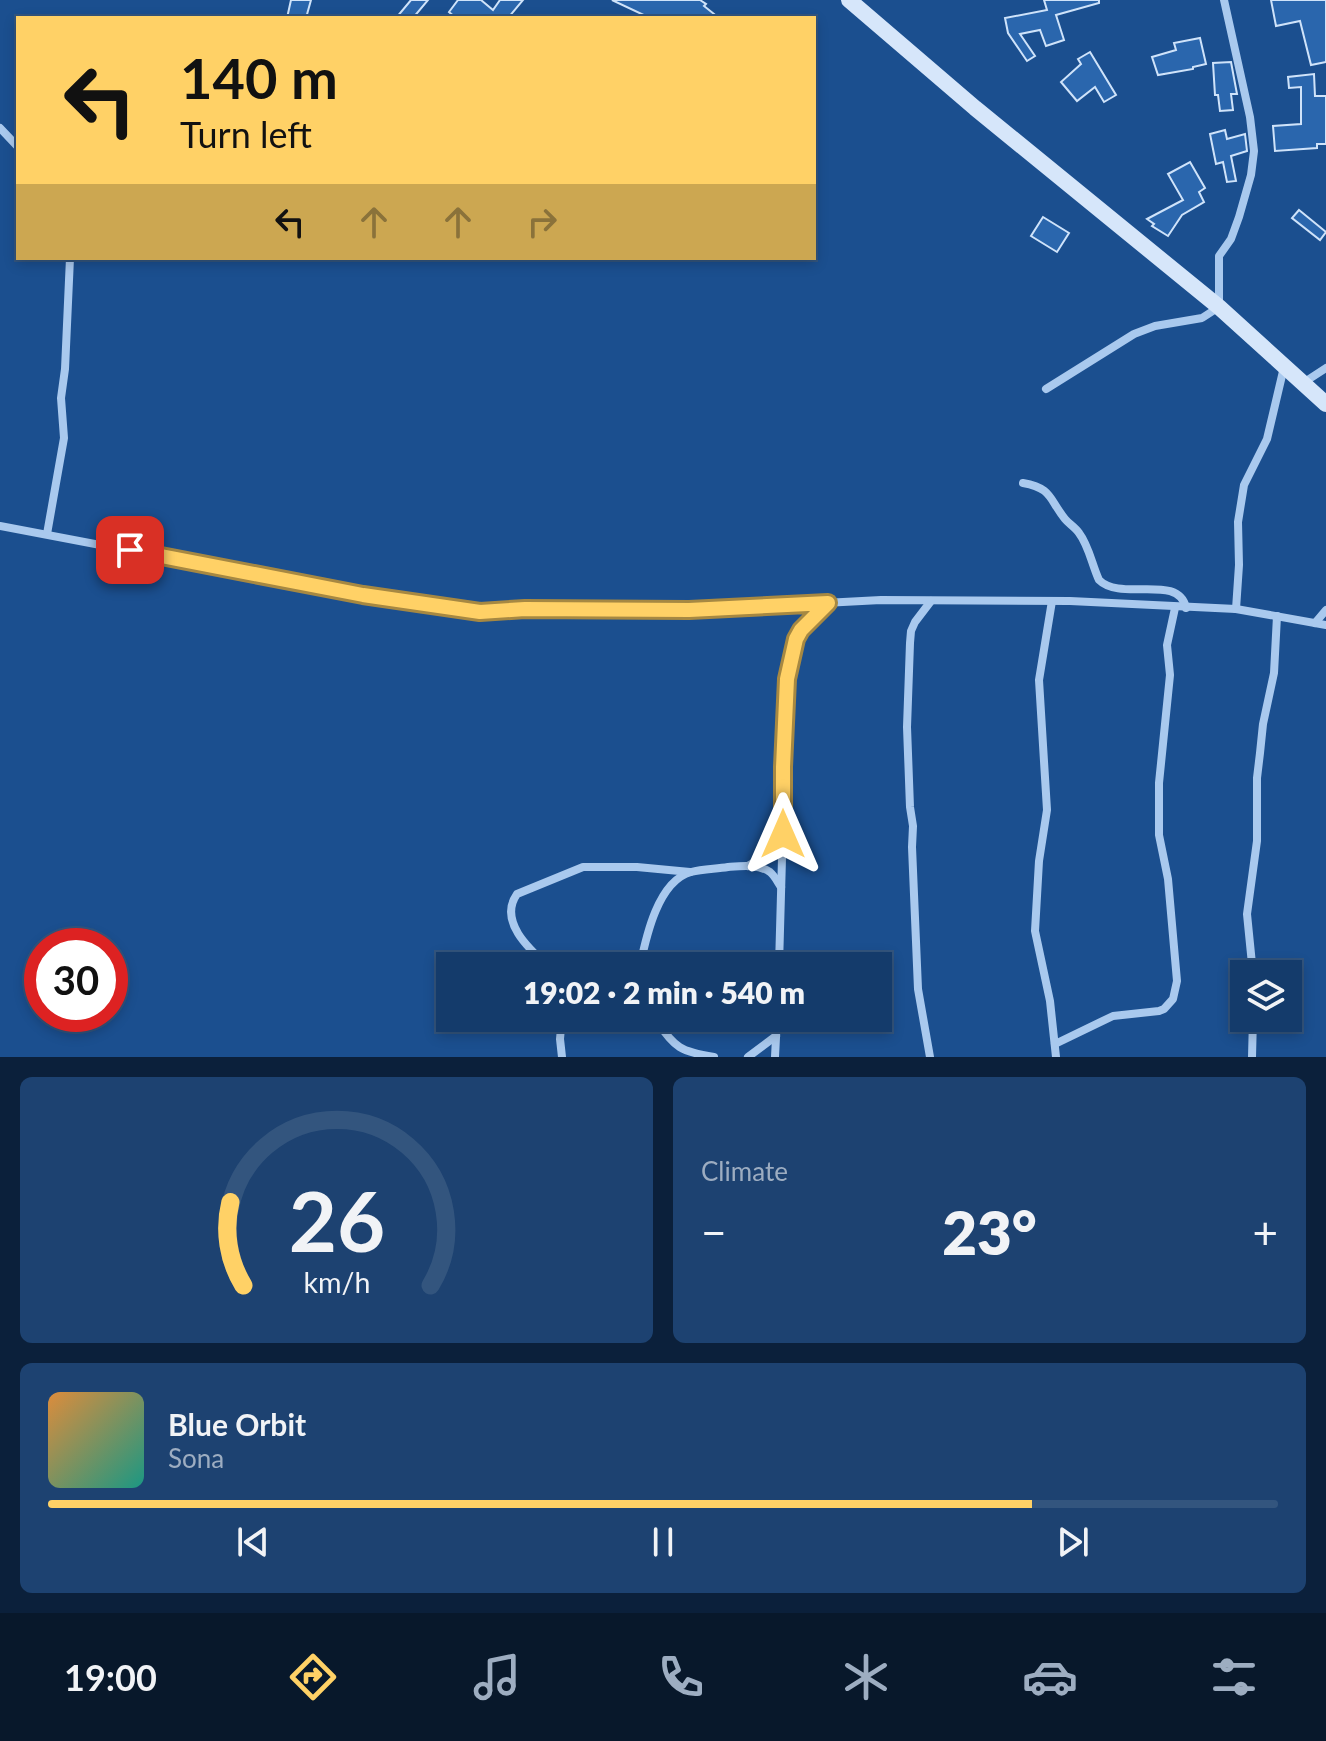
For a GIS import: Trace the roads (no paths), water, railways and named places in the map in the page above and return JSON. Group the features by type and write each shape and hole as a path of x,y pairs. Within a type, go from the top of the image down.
{"main road":[{"path":"849,0 975,108 1219,307 1326,404"}],"street":[{"path":"1046,389 1134,334 1155,326 1202,318 1219,307 1219,256 1235,228 1251,175 1254,151 1250,117 1224,0"},
{"path":"0,128 16,145"},
{"path":"47,534 64,438 61,398 70,260"},
{"path":"1236,609 1238,522 1244,485 1267,439 1284,367"},
{"path":"1303,383 1326,368"},
{"path":"1023,483 1043,489 1081,535 1103,585 1124,590 1166,590 1180,597 1186,608"},
{"path":"0,526 363,595 480,612 525,609 689,610 881,600 1052,601 1236,609 1326,625"},
{"path":"930,1057 918,989 907,727 911,631 931,601"},
{"path":"1052,601 1039,680 1047,810 1039,861 1035,931 1050,1001 1056,1057"},
{"path":"779,952 787,679 796,639 828,603"},
{"path":"1055,1044 1106,1018 1159,1011 1173,999 1177,981 1168,879 1159,835 1159,783 1170,675 1167,645 1175,608"},
{"path":"1315,623 1326,610"},
{"path":"1252,960 1247,914 1257,841 1257,778 1263,724 1274,673 1277,616"},
{"path":"748,866 774,847 783,834"},
{"path":"532,952 512,922 512,901 517,894 583,867 637,867 690,872 748,866 769,871 781,887"},
{"path":"644,952 661,900 675,880 690,872"},
{"path":"561,1032 562,1057"},
{"path":"664,1032 670,1041 693,1054 714,1057"},
{"path":"775,1057 776,1032"},
{"path":"1252,1057 1253,1032"},
{"path":"748,1057 776,1036"}]}
